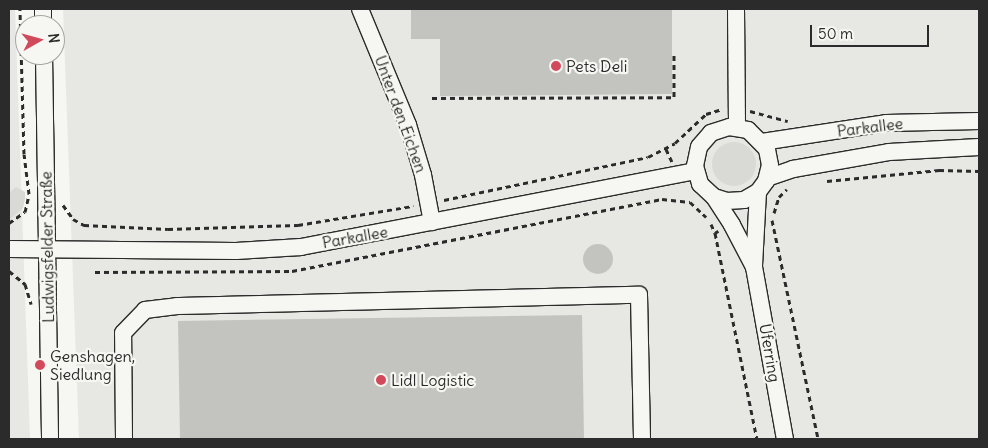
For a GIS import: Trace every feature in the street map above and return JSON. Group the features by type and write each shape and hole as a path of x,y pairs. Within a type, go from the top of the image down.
{"street":[{"name":"Unter den Eichen","path":"360,9 408,125 432,222"},
{"path":"736,9 737,127"},
{"name":"Ludwigsfelder Straße","path":"44,65 50,439"},
{"name":"Parkallee","path":"762,142 886,123 979,120"},
{"path":"714,197 702,186 695,171 696,155 705,138 721,128 737,127 752,132 762,142 770,159 762,185"},
{"name":"Parkallee","path":"714,197 735,201 793,169 889,152 979,148"},
{"name":"Parkallee","path":"9,249 270,249 345,240 695,171"},
{"name":"Uferring","path":"762,185 755,221 754,267 785,439"},
{"name":"Uferring","path":"714,197 732,225 754,267"},
{"path":"124,439 123,333 145,310 177,306 639,295 642,439"}],"path":[{"path":"9,223 25,212 29,194 24,154 20,9"},
{"path":"432,98 674,96 674,54"},
{"path":"61,199 73,219 90,226 168,229 298,225 429,205 629,163 675,143 706,114 737,108 779,120 797,120"},
{"path":"825,181 939,170 979,171"},
{"path":"790,187 779,197 772,220 818,439"},
{"path":"95,272 292,271 662,199 690,202 708,218 715,233 757,439"},
{"path":"755,221 772,220"},
{"path":"715,233 732,225"},
{"path":"90,226 91,234"},
{"path":"270,264 271,272"},
{"path":"9,271 25,284 33,312"}],"shaded area":[{"path":"9,9 15,9 15,65 17,65 30,439 9,439"},
{"path":"63,9 979,9 979,439 79,439 65,63 65,15 63,15"},
{"path":"738,142 750,148 755,155 755,173 750,180 743,185 730,186 718,180 713,173 712,160 718,148 725,143"},
{"path":"16,187 25,192 25,199 23,208 9,220 9,193"}],"building":[{"name":"Pets Deli","path":"411,9 672,9 672,94 440,96 440,39 411,39"},
{"path":"598,244 604,245 612,253 612,265 604,273 598,274 592,273 584,265 583,259 584,253 592,245"},
{"name":"Lidl Logistic","path":"582,315 584,439 180,439 178,321"}],"place":[{"name":"Pets Deli","path":"556,66"},
{"name":"Genshagen, Siedlung","path":"40,365"},
{"name":"Lidl Logistic","path":"381,380"}]}
